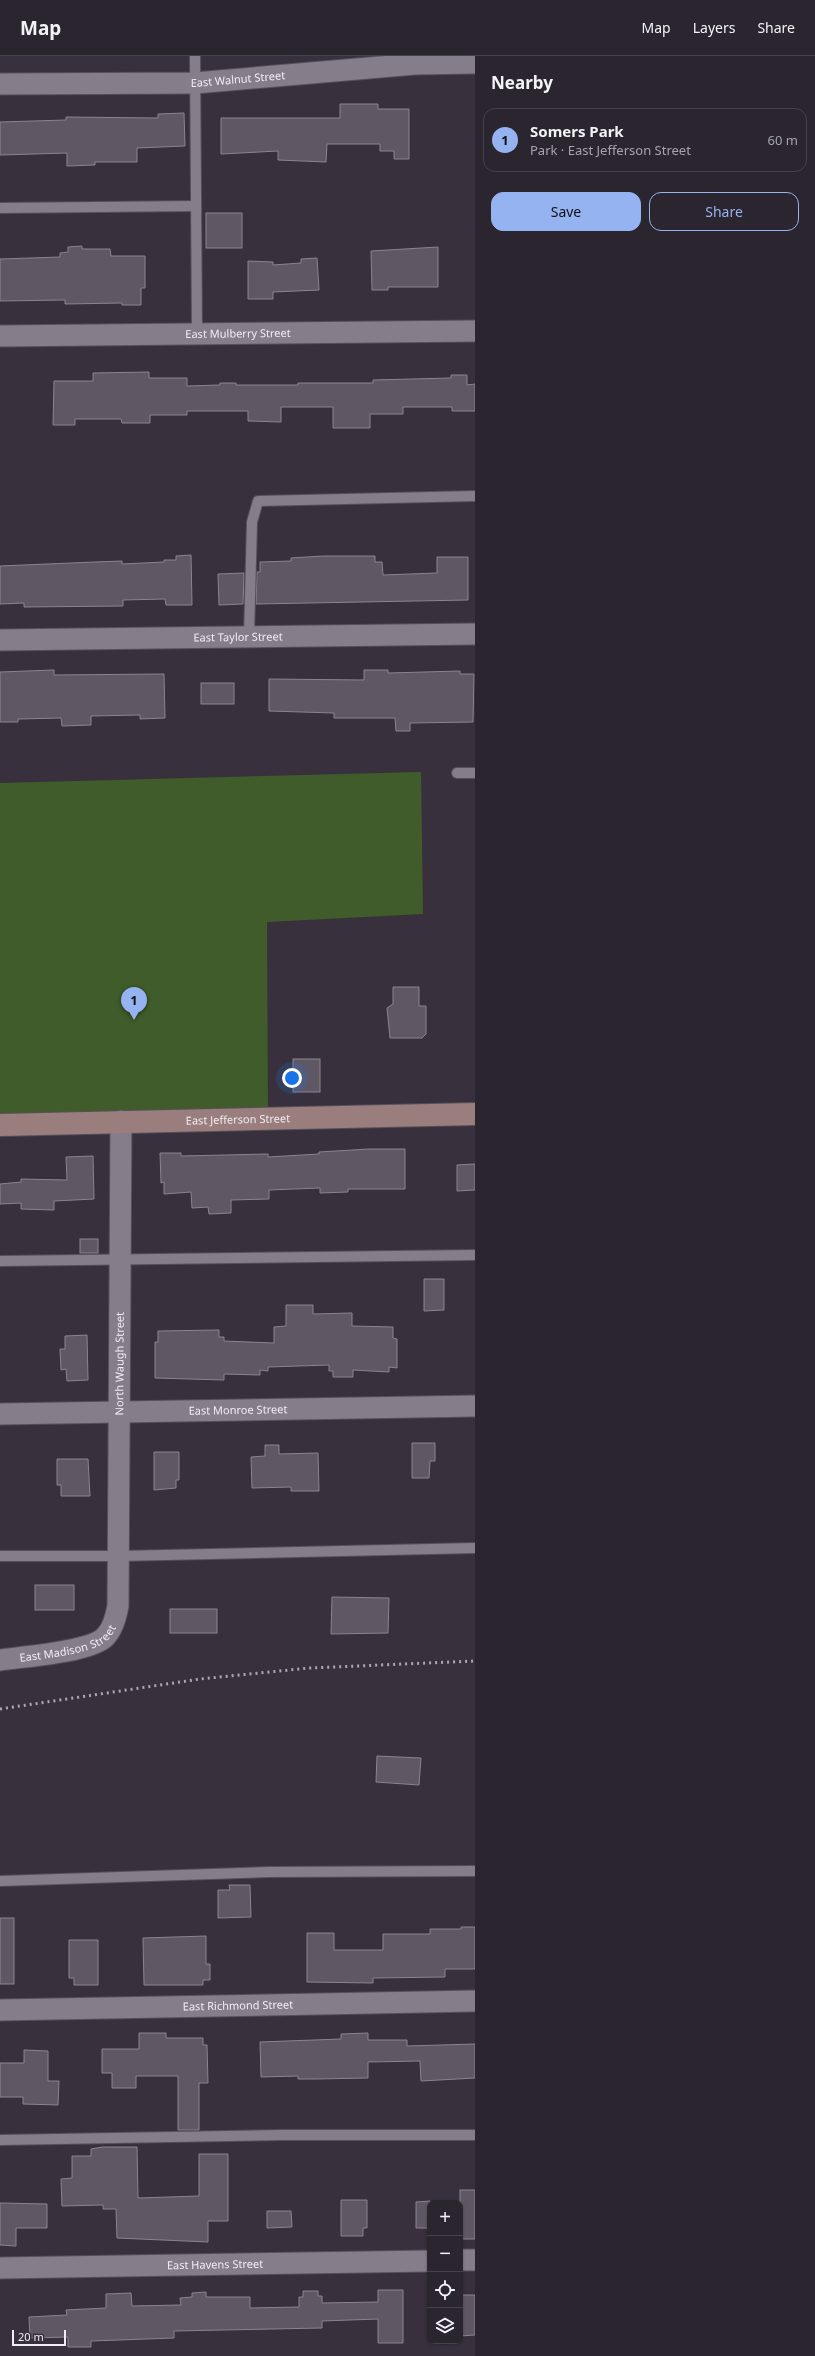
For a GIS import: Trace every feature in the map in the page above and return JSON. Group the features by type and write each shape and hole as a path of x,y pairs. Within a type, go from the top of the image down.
{"street":[{"name":"East Walnut Street","path":"0,84 195,83 415,64 475,63"},
{"name":"East Mulberry Street","path":"0,336 475,331"},
{"name":"East Taylor Street","path":"0,640 475,634"},
{"name":"East Jefferson Street","path":"0,1125 475,1114"},
{"name":"North Waugh Street","path":"118,1606 121,1121"},
{"name":"East Monroe Street","path":"0,1414 475,1406"},
{"name":"East Madison Street","path":"0,1660 79,1649 104,1638 116,1620 118,1606"},
{"name":"East Richmond Street","path":"0,2010 475,2001"},
{"path":"463,2260 475,2260"},
{"name":"East Havens Street","path":"0,2268 427,2261"}],"lane":[{"path":"195,56 197,334"},
{"path":"0,208 196,206"},
{"path":"249,636 252,522 258,501 475,496"},
{"path":"457,773 475,773"},
{"path":"0,1261 475,1255"},
{"path":"0,1556 119,1556 475,1548"},
{"path":"0,1881 268,1872 475,1871"},
{"path":"0,2140 282,2135 475,2135"}],"green space":[{"path":"421,772 423,914 267,922 268,1117 0,1125 0,783"}],"building":[{"path":"340,104 378,104 378,109 409,109 409,159 394,159 394,151 380,151 380,144 327,144 326,162 278,160 278,151 221,154 221,118 340,118"},
{"path":"184,113 185,146 137,148 137,162 95,162 95,165 67,166 67,153 0,155 0,122 66,120 66,117 158,118 158,114"},
{"path":"206,213 242,213 242,248 206,248"},
{"path":"82,246 82,249 110,249 111,256 145,256 145,288 141,288 141,305 122,305 122,303 65,304 65,300 0,301 0,259 60,257 60,253 68,252 68,247"},
{"path":"438,247 438,287 388,287 388,290 372,290 371,251"},
{"path":"317,258 319,290 273,292 273,299 248,299 248,261 273,262 273,265 301,263 301,259"},
{"path":"149,372 149,378 187,378 187,386 220,385 220,383 236,383 236,385 298,385 298,383 373,383 373,380 451,378 451,375 467,375 467,385 475,384 475,411 452,411 452,407 403,407 403,414 370,414 370,428 333,428 333,407 281,407 281,422 248,421 248,411 187,411 187,415 150,415 150,423 122,423 121,419 75,419 75,425 53,425 54,381 93,381 93,373"},
{"path":"191,555 192,605 166,605 165,599 123,600 123,606 24,607 24,603 0,604 0,566 122,561 122,564 164,562 164,560 176,560 176,556"},
{"path":"323,556 375,556 375,562 382,562 383,575 437,573 437,557 468,557 468,600 256,604 257,572 260,572 260,562 291,561 291,558"},
{"path":"244,573 243,604 219,605 218,574"},
{"path":"54,670 54,675 164,674 165,718 140,719 140,715 91,716 91,725 62,726 61,718 18,719 18,722 0,722 0,672"},
{"path":"364,670 388,670 388,673 460,671 460,674 474,674 473,722 410,723 410,731 396,731 395,718 334,718 334,713 269,711 269,679 364,680"},
{"path":"201,683 234,683 234,704 201,704"},
{"path":"393,987 419,987 419,1006 426,1006 426,1034 422,1038 390,1038 387,1008 393,1004"},
{"path":"293,1059 320,1059 320,1092 293,1092"},
{"path":"369,1149 405,1149 405,1189 348,1189 348,1192 320,1193 320,1188 269,1190 269,1199 231,1200 231,1213 209,1214 208,1207 192,1208 191,1192 164,1194 164,1182 161,1183 160,1153 181,1153 181,1156 268,1154 268,1157"},
{"path":"93,1156 94,1199 54,1201 54,1210 21,1209 21,1203 0,1204 0,1184 21,1182 21,1179 67,1180 66,1157"},
{"path":"475,1164 475,1190 457,1191 457,1165"},
{"path":"80,1239 98,1239 98,1253 80,1253"},
{"path":"424,1279 444,1279 444,1310 424,1311"},
{"path":"286,1305 313,1305 313,1314 352,1313 352,1326 393,1327 393,1338 397,1339 397,1368 389,1367 389,1372 353,1370 353,1377 333,1377 333,1371 329,1371 329,1365 268,1367 268,1371 260,1370 260,1375 224,1374 224,1380 155,1378 155,1342 158,1342 158,1331 219,1330 219,1337 224,1337 224,1341 274,1343 274,1327 286,1326"},
{"path":"87,1335 88,1380 67,1381 66,1369 61,1370 60,1349 65,1349 65,1336"},
{"path":"412,1443 435,1443 435,1461 430,1461 429,1478 412,1478"},
{"path":"265,1445 279,1445 279,1454 318,1453 319,1491 291,1491 291,1487 252,1488 251,1457 265,1456"},
{"path":"154,1452 179,1452 179,1480 176,1480 176,1488 154,1490"},
{"path":"57,1459 88,1459 90,1496 61,1496 61,1485 57,1485"},
{"path":"35,1585 74,1585 74,1610 35,1610"},
{"path":"332,1597 389,1598 388,1633 331,1634"},
{"path":"170,1609 217,1609 217,1633 170,1633"},
{"path":"377,1756 421,1758 419,1785 376,1782"},
{"path":"229,1885 250,1885 251,1917 218,1918 218,1890 230,1890"},
{"path":"0,1918 14,1918 14,1984 0,1984"},
{"path":"461,1927 475,1927 475,1969 445,1969 445,1977 373,1978 373,1983 307,1982 307,1933 334,1933 334,1950 383,1950 383,1934 430,1934 430,1929 461,1929"},
{"path":"206,1936 206,1964 210,1964 210,1980 203,1980 203,1985 144,1985 143,1938"},
{"path":"69,1940 98,1940 98,1985 74,1985 74,1978 69,1978"},
{"path":"139,2033 166,2033 166,2038 203,2038 203,2045 207,2045 208,2083 199,2083 199,2130 178,2130 178,2076 136,2076 136,2088 112,2088 112,2073 102,2073 102,2049 139,2049"},
{"path":"368,2033 368,2040 407,2040 407,2046 475,2044 475,2078 421,2081 420,2061 368,2062 368,2078 298,2079 298,2076 261,2077 260,2042 341,2039 341,2034"},
{"path":"24,2050 48,2051 48,2081 59,2081 58,2105 23,2104 23,2097 0,2097 0,2063 24,2063"},
{"path":"102,2147 137,2147 138,2198 199,2196 199,2154 228,2154 228,2221 208,2221 208,2242 117,2238 116,2209 103,2209 103,2205 62,2206 61,2179 72,2178 72,2156 91,2156 91,2149"},
{"path":"460,2190 475,2190 475,2239 463,2239 463,2200 460,2200"},
{"path":"341,2200 367,2200 367,2228 363,2228 363,2236 341,2236"},
{"path":"427,2201 427,2228 416,2228 416,2202"},
{"path":"0,2203 47,2204 47,2228 16,2228 16,2246 0,2245"},
{"path":"267,2211 291,2211 292,2227 267,2228"},
{"path":"378,2290 403,2290 403,2343 378,2343 378,2319 322,2321 322,2328 174,2331 174,2338 91,2341 91,2347 68,2347 68,2337 30,2338 29,2317 67,2315 66,2310 106,2308 106,2294 131,2293 132,2306 181,2305 180,2298 192,2297 192,2293 206,2292 206,2297 250,2297 250,2308 299,2307 299,2297 303,2297 303,2291 318,2291 318,2296 322,2296 322,2303 378,2302"},
{"path":"463,2295 475,2295 475,2335 463,2336"}],"railway":[{"path":"0,1709 200,1679 309,1668 475,1661"}],"place":[{"name":"Somers Park","path":"134,1020"}]}
